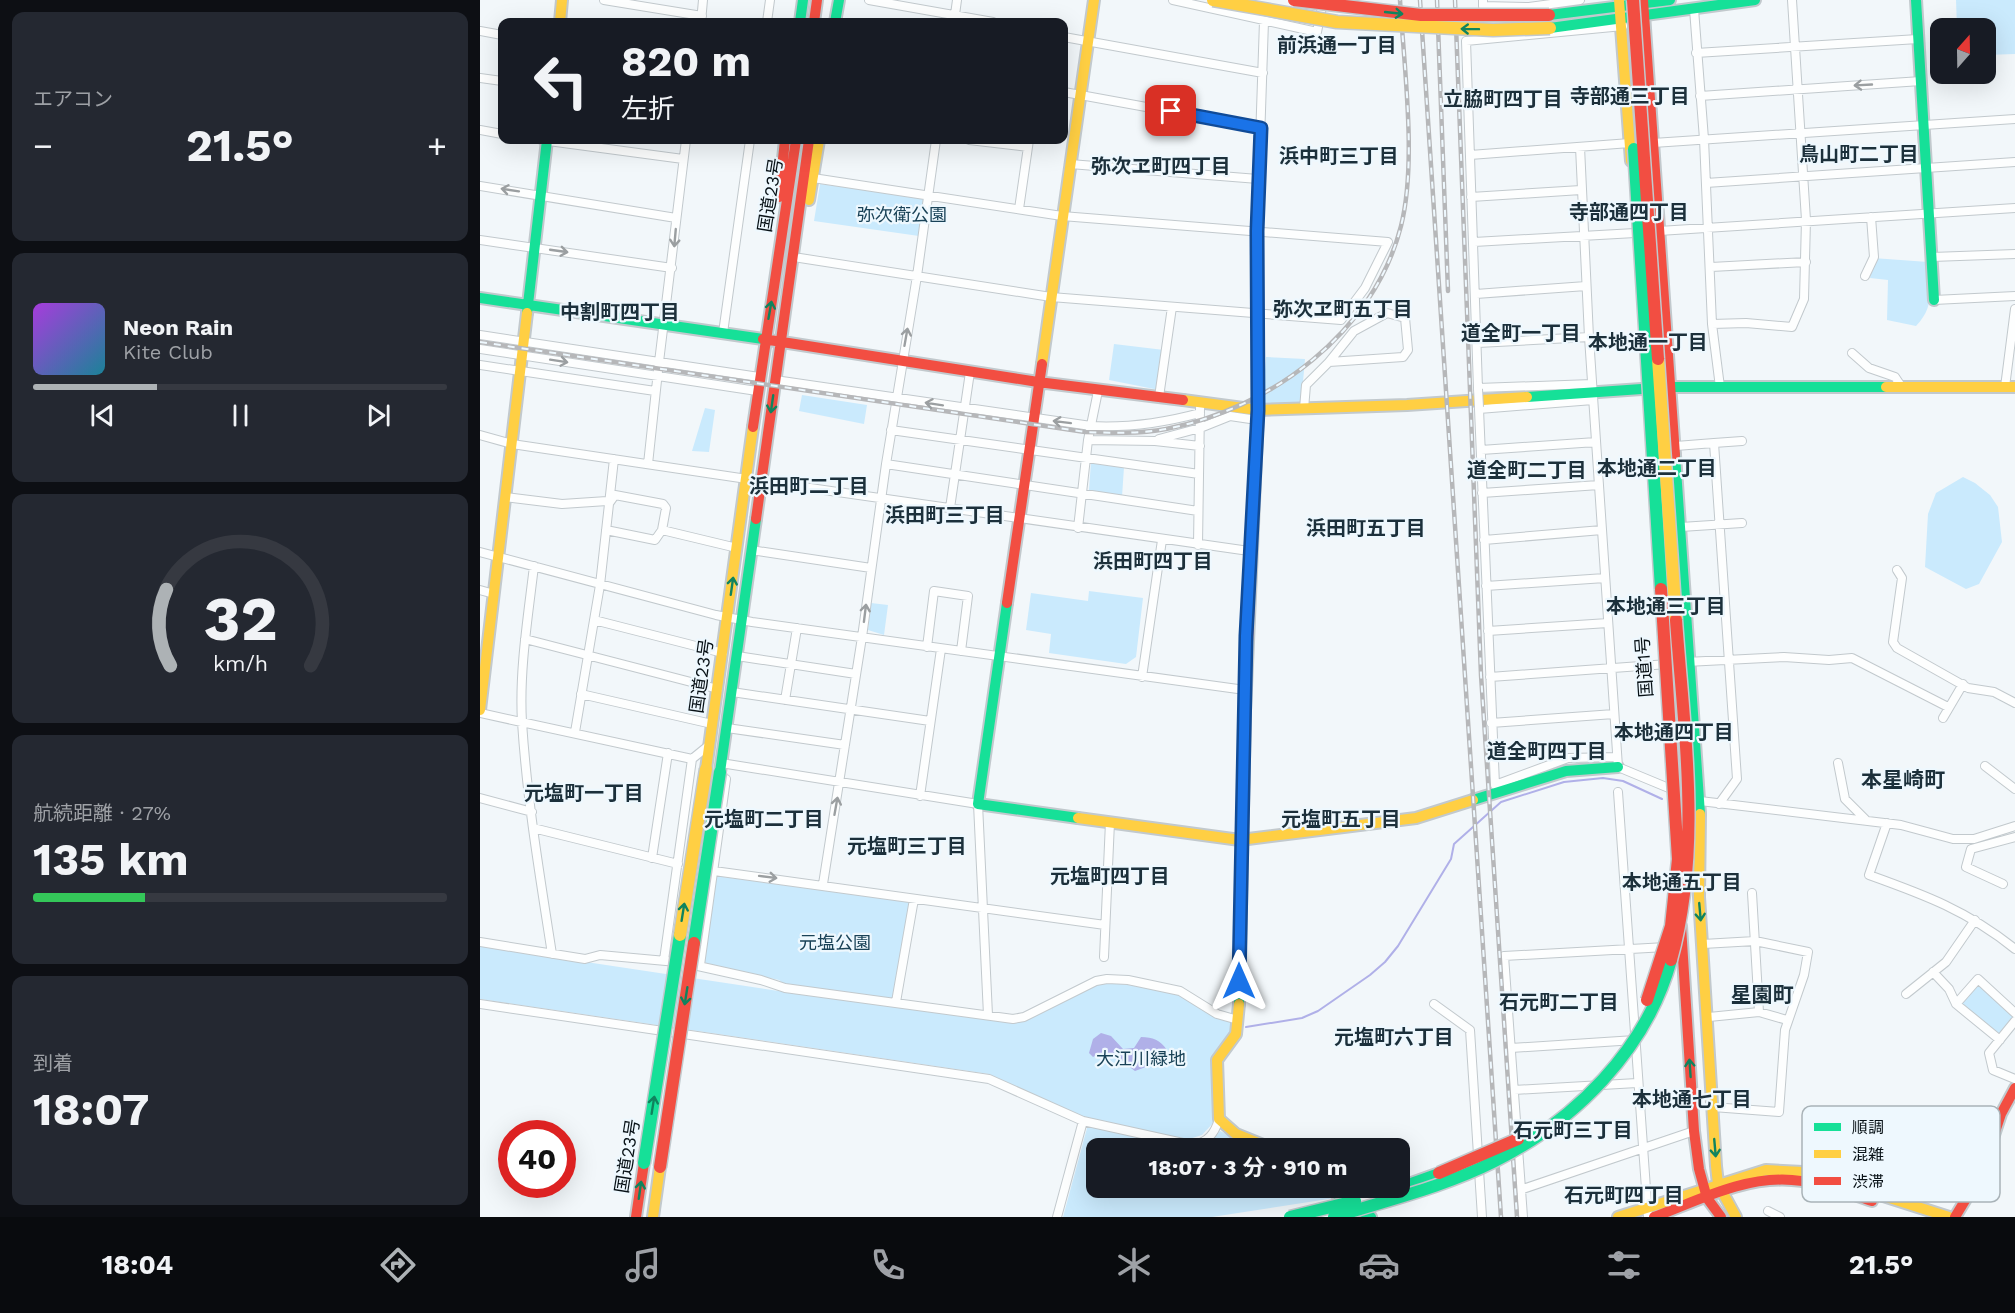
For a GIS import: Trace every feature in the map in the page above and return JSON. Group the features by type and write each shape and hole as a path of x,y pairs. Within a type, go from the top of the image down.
{"main road":[{"path":"560,18 562,0"},
{"path":"801,18 803,0"},
{"path":"815,18 817,0"},
{"path":"827,18 829,0"},
{"path":"836,18 839,0"},
{"path":"1095,0 978,804 1240,840 1416,818 1556,774 1617,762"},
{"path":"1213,0 1349,23 1493,30 1550,21 1621,2 1694,9 1755,0"},
{"path":"1294,0 1409,15 1622,23 1641,5 1670,0"},
{"path":"1916,0 1924,125 1924,168 1934,300"},
{"path":"1410,1182 1482,1157 1533,1130 1578,1096 1617,1051 1646,1004 1671,926 1678,859 1621,2"},
{"name":"国道1号","path":"1621,2 1662,664 1694,1131 1699,1169 1706,1193 1721,1217"},
{"path":"1641,5 1676,446 1689,662 1705,837 1703,944 1713,1107 1720,1187 1736,1217"},
{"path":"1334,1217 1475,1170 1515,1151 1547,1132 1580,1106 1623,1058 1650,1014 1668,975 1679,933 1688,882 1688,805 1653,272 1641,5"},
{"path":"480,711 541,195 545,144"},
{"path":"778,258 773,244 785,144"},
{"name":"国道23号","path":"636,1217 710,744 757,391 795,144"},
{"name":"国道23号","path":"653,1217 723,767 780,343 796,261 808,178 809,144"},
{"path":"808,178 818,144"},
{"path":"1653,272 1651,315 1673,648 1689,662"},
{"path":"480,298 765,339 1098,391 1159,397 1200,408 1258,415 1304,409 1670,387 2010,387"},
{"path":"1245,1138 1229,1132 1219,1119 1217,1060 1232,1043 1238,1020 1240,840 1250,551 1258,415"},
{"path":"2000,1117 2015,1088"},
{"path":"1618,1217 1649,1214 1766,1170 1802,1172"},
{"path":"1720,1187 1781,1179 1802,1181"},
{"path":"1342,1198 1363,1216"},
{"path":"1303,1217 1362,1198"},
{"path":"1874,1202 1922,1217"},
{"path":"1900,1202 1949,1217"},
{"path":"1955,1217 1964,1202"},
{"path":"1290,1217 1343,1204"}],"street":[{"path":"604,0 696,18"},
{"path":"701,18 703,0"},
{"path":"768,18 770,0"},
{"path":"869,0 950,18"},
{"path":"955,18 957,0"},
{"path":"1173,0 1317,32 1323,0"},
{"path":"1483,0 1483,6 1529,7 1580,0"},
{"path":"1712,324 1746,323 1792,327 1804,299 1806,220 1792,0"},
{"path":"1694,9 1704,140 1712,324 1720,387"},
{"path":"1155,441 1200,429 1230,416 1258,415 1257,231 1264,21"},
{"path":"1622,23 1466,41 1494,785 1568,758 1617,762 1671,789"},
{"path":"480,32 498,34"},
{"path":"1068,38 1263,73"},
{"path":"1696,53 1918,39"},
{"path":"480,78 498,80"},
{"path":"1700,96 1921,81"},
{"path":"1068,93 1261,128"},
{"path":"1653,143 2015,119"},
{"path":"480,130 498,133"},
{"path":"1470,155 1629,143"},
{"path":"574,144 683,159"},
{"path":"648,464 685,144"},
{"path":"723,333 749,144"},
{"path":"823,884 840,784 935,144"},
{"path":"1019,209 1028,144"},
{"path":"1580,147 1592,392 1617,762"},
{"path":"1706,183 2015,162"},
{"path":"1070,164 1258,178"},
{"path":"796,261 917,276 1051,297 1341,320 1365,288 1388,242 1062,216 927,193 808,178"},
{"path":"480,186 676,218"},
{"path":"1471,197 1581,190"},
{"path":"1659,231 2015,208"},
{"path":"1865,276 1874,257 1871,217"},
{"path":"1474,242 1635,233"},
{"path":"480,240 672,268"},
{"path":"1932,257 2015,254"},
{"path":"1711,267 1806,262"},
{"path":"1476,294 1586,286"},
{"path":"1934,300 2015,296"},
{"path":"1159,397 1173,307"},
{"path":"2010,387 2015,309"},
{"path":"1304,409 1306,385 1329,362 1354,331 1387,313 1405,318 1408,350 1402,357 1329,362"},
{"path":"480,335 759,377"},
{"path":"1478,343 1589,337"},
{"path":"480,349 757,391"},
{"path":"1852,353 1869,368 1894,377 1901,386"},
{"path":"480,365 655,391"},
{"path":"950,508 970,372"},
{"path":"775,380 965,409 1118,428 1162,423 1200,408 1198,545"},
{"path":"1478,389 1592,392"},
{"path":"1078,528 1091,426 1098,391"},
{"path":"1479,408 1592,392"},
{"path":"891,430 1199,474"},
{"path":"480,435 512,444 747,479"},
{"path":"1089,440 1155,441 1200,446"},
{"path":"1676,446 1742,441"},
{"path":"1481,450 1596,442"},
{"path":"1714,443 1737,779 1719,804"},
{"path":"575,732 600,585 614,459"},
{"path":"886,464 1198,511"},
{"path":"761,481 1250,551"},
{"path":"1482,493 1599,485"},
{"path":"505,497 562,504 608,501 615,495 663,504 666,508 662,530 655,540 606,530"},
{"path":"1681,527 1742,523"},
{"path":"662,530 737,548"},
{"path":"1484,540 1602,530"},
{"path":"1142,677 1162,540"},
{"path":"751,550 871,568"},
{"path":"480,552 728,618 1245,690"},
{"path":"534,566 525,639 522,720 533,828 552,954"},
{"path":"1898,570 1902,578 1893,642 1897,648 1968,688 1994,692 2015,703"},
{"path":"1486,586 1605,578"},
{"path":"480,590 494,594"},
{"path":"927,647 934,591 968,596 961,651"},
{"path":"594,620 723,653"},
{"path":"1488,631 1608,623"},
{"path":"785,700 797,628"},
{"path":"525,639 718,689"},
{"path":"920,796 941,649"},
{"path":"737,656 856,674"},
{"path":"1490,677 1611,670 1728,659 1784,657 1829,660 1852,658 1948,707"},
{"path":"1943,718 1963,684"},
{"path":"732,692 930,722"},
{"path":"581,694 712,724"},
{"path":"480,711 692,759"},
{"path":"1491,723 1614,714"},
{"path":"727,728 845,746"},
{"path":"664,960 692,759 710,744"},
{"path":"652,858 668,753"},
{"path":"1838,764 1845,799 1866,820"},
{"path":"1985,766 2015,789"},
{"path":"700,965 714,871 723,767 978,804 988,1015"},
{"path":"1618,792 1636,1040 1641,1148 1649,1214"},
{"path":"480,798 532,812"},
{"path":"1700,801 1887,823 1953,839 1974,839 2015,826"},
{"path":"1104,957 1110,822"},
{"path":"1887,823 1869,875 1929,897 1975,920 2015,949"},
{"path":"533,828 678,864"},
{"path":"2003,884 1966,867 1971,849 2015,837"},
{"path":"714,871 823,884 1105,925"},
{"path":"1752,893 1759,1012"},
{"path":"896,1002 914,899"},
{"path":"1906,994 1958,948 1975,920"},
{"path":"1703,944 1755,941 1808,952 1804,975 1787,1020 1779,1112 1713,1107"},
{"path":"480,942 585,959 600,956 700,965 768,981 785,988 1013,1019 1024,1017 1096,981 1128,980 1180,991 1217,1014 1238,1020"},
{"path":"1523,1217 1504,956 1683,946"},
{"path":"1933,972 1949,989 1956,1004 2000,1040"},
{"path":"1956,1004 1978,979 2015,1012"},
{"path":"480,1004 989,1079 1083,1121 1192,1145 1209,1138 1216,1129 1219,1119"},
{"path":"1434,1004 1470,1030 1482,1217"},
{"path":"1709,1017 1759,1012 1787,1020"},
{"path":"2015,1021 1989,1053 1993,1070 2015,1079"},
{"path":"1511,1048 1636,1040"},
{"path":"1514,1090 1637,1083"},
{"path":"1057,1217 1083,1121"},
{"path":"1520,1190 1694,1131"},
{"path":"1768,1211 1780,1217"}],"green space":[{"path":"1956,0 2015,0 2015,54 1996,55 1996,18 1957,18"},
{"name":"弥次衛公園","path":"820,184 924,198 919,236 814,221"},
{"path":"1873,258 1928,262 1929,304 1916,326 1887,320 1888,280 1870,278"},
{"path":"1114,344 1164,350 1159,390 1109,380"},
{"path":"1266,357 1305,359 1301,405 1262,407"},
{"path":"802,395 867,405 864,424 799,411"},
{"path":"705,408 715,410 709,452 692,451"},
{"path":"1091,462 1124,467 1122,497 1089,490"},
{"path":"1963,477 1990,495 1998,507 2002,542 1979,584 1966,589 1925,567 1928,514 1936,493"},
{"path":"1089,591 1143,598 1136,657 1126,664 1049,653 1051,634 1026,630 1031,593 1088,601"},
{"path":"871,603 888,605 884,635 868,630"},
{"name":"元塩公園","path":"716,876 909,902 911,906 895,992 891,998 880,999 785,985 779,980 707,964 704,961"},
{"name":"大江川緑地","path":"480,946 785,992 1007,1021 1040,1014 1098,984 1109,982 1179,993 1230,1021 1233,1032 1213,1059 1215,1121 1202,1135 1192,1138 1176,1138 1078,1115 989,1074 480,999"},
{"path":"1976,983 1980,983 2015,1015 2001,1036 1961,1005"},
{"path":"1087,1128 1103,1128 1138,1138 1086,1138 1086,1198 1335,1198 1212,1217 1063,1217"},
{"path":"1220,1131 1235,1138 1212,1138"}],"water":[{"path":"1101,1033 1111,1036 1123,1049 1134,1048 1141,1037 1156,1040 1167,1050 1162,1061 1135,1071 1111,1054 1105,1053 1093,1057 1089,1053 1093,1039"}],"waterway":[{"path":"1246,1027 1302,1018 1318,1011 1385,962 1398,946 1451,859 1454,844 1501,802 1564,782 1603,778 1623,781 1662,799"}],"railway":[{"path":"480,342 1085,432 1146,432 1205,419 1243,404 1279,384 1312,360 1342,332 1368,300 1387,265 1401,226 1408,174 1408,114 1400,0"},
{"path":"1420,0 1501,1217"},
{"path":"1437,0 1448,291"},
{"path":"1455,0 1481,675 1517,1217"}],"traffic: fast":[{"path":"801,18 803,0"},
{"path":"836,18 839,0"},
{"path":"1549,15 1670,0"},
{"path":"1550,28 1755,0"},
{"path":"1916,0 1934,300"},
{"path":"527,313 547,144"},
{"path":"1634,149 1661,589"},
{"path":"480,298 763,339"},
{"path":"1527,397 1670,387 1886,387"},
{"path":"1675,455 1700,814"},
{"path":"720,772 756,519"},
{"path":"1007,603 978,804 1078,818"},
{"path":"1239,1004 1245,711"},
{"path":"1473,800 1566,771 1618,767"},
{"path":"694,943 720,772"},
{"path":"644,1163 680,935"},
{"path":"1334,1217 1435,1186 1474,1171 1523,1145 1552,1126 1579,1104 1625,1053 1660,993 1671,960"},
{"path":"1410,1183 1439,1173"},
{"path":"1341,1198 1371,1217"},
{"path":"1290,1217 1355,1201"}],"traffic: slow":[{"path":"560,18 562,0"},
{"path":"1042,364 1094,0"},
{"path":"1213,0 1337,22 1493,30 1550,28"},
{"path":"1619,0 1631,161"},
{"path":"809,200 818,144"},
{"path":"480,710 527,313"},
{"path":"1658,359 1676,620"},
{"path":"1886,387 2015,387"},
{"path":"1183,400 1258,410 1407,405 1527,397"},
{"path":"706,769 753,427"},
{"path":"680,935 706,769"},
{"path":"1078,818 1240,840 1416,818 1473,800"},
{"path":"1700,814 1699,897 1716,1166 1718,1184 1736,1217"},
{"path":"1239,1004 1236,1034 1217,1060 1219,1119 1236,1134 1246,1138"},
{"path":"653,1217 660,1167"},
{"path":"1618,1217 1766,1170 1802,1172"},
{"path":"1902,1202 1949,1217"}],"traffic: jam":[{"path":"815,18 817,0"},
{"path":"1294,0 1421,15 1549,15"},
{"path":"1633,0 1658,359"},
{"path":"1643,0 1675,455"},
{"path":"779,197 785,144"},
{"path":"753,427 795,144"},
{"path":"756,519 808,144"},
{"path":"763,339 1038,382 1183,400"},
{"path":"1007,603 1042,364"},
{"path":"1245,711 1258,410"},
{"path":"1647,1000 1671,926 1678,859 1661,589"},
{"path":"1671,960 1686,876 1688,833 1686,748 1676,620"},
{"path":"1681,926 1694,1131 1699,1169 1707,1198 1721,1217"},
{"path":"660,1167 694,943"},
{"path":"2000,1117 2015,1088"},
{"path":"1439,1173 1518,1139"},
{"path":"636,1217 644,1163"},
{"path":"1654,1217 1739,1186 1774,1180 1802,1181"},
{"path":"1955,1217 1964,1202"}],"district":[{"name":"前浜通一丁目","path":"1337,45"},
{"name":"寺部通三丁目","path":"1630,96"},
{"name":"立脇町四丁目","path":"1503,99"},
{"name":"鳥山町二丁目","path":"1859,154"},
{"name":"浜中町三丁目","path":"1339,156"},
{"name":"弥次ヱ町四丁目","path":"1161,166"},
{"name":"寺部通四丁目","path":"1629,212"},
{"name":"弥次ヱ町五丁目","path":"1343,309"},
{"name":"中割町四丁目","path":"620,312"},
{"name":"道全町一丁目","path":"1521,333"},
{"name":"本地通一丁目","path":"1648,342"},
{"name":"本地通二丁目","path":"1657,468"},
{"name":"道全町二丁目","path":"1527,470"},
{"name":"浜田町二丁目","path":"809,486"},
{"name":"浜田町三丁目","path":"945,515"},
{"name":"浜田町五丁目","path":"1366,528"},
{"name":"浜田町四丁目","path":"1153,561"},
{"name":"本地通三丁目","path":"1666,606"},
{"name":"本地通四丁目","path":"1674,732"},
{"name":"道全町四丁目","path":"1547,751"},
{"name":"本星崎町","path":"1903,779"},
{"name":"元塩町一丁目","path":"584,793"},
{"name":"元塩町二丁目","path":"764,819"},
{"name":"元塩町五丁目","path":"1341,819"},
{"name":"元塩町三丁目","path":"907,846"},
{"name":"元塩町四丁目","path":"1110,876"},
{"name":"本地通五丁目","path":"1682,882"},
{"name":"星園町","path":"1762,994"},
{"name":"石元町二丁目","path":"1559,1002"},
{"name":"元塩町六丁目","path":"1394,1037"},
{"name":"本地通七丁目","path":"1692,1099"},
{"name":"石元町三丁目","path":"1573,1130"},
{"name":"石元町四丁目","path":"1624,1195"}],"route":[{"path":"1171,111 1261,128 1257,231 1258,410 1246,636 1240,840 1239,981"}]}
